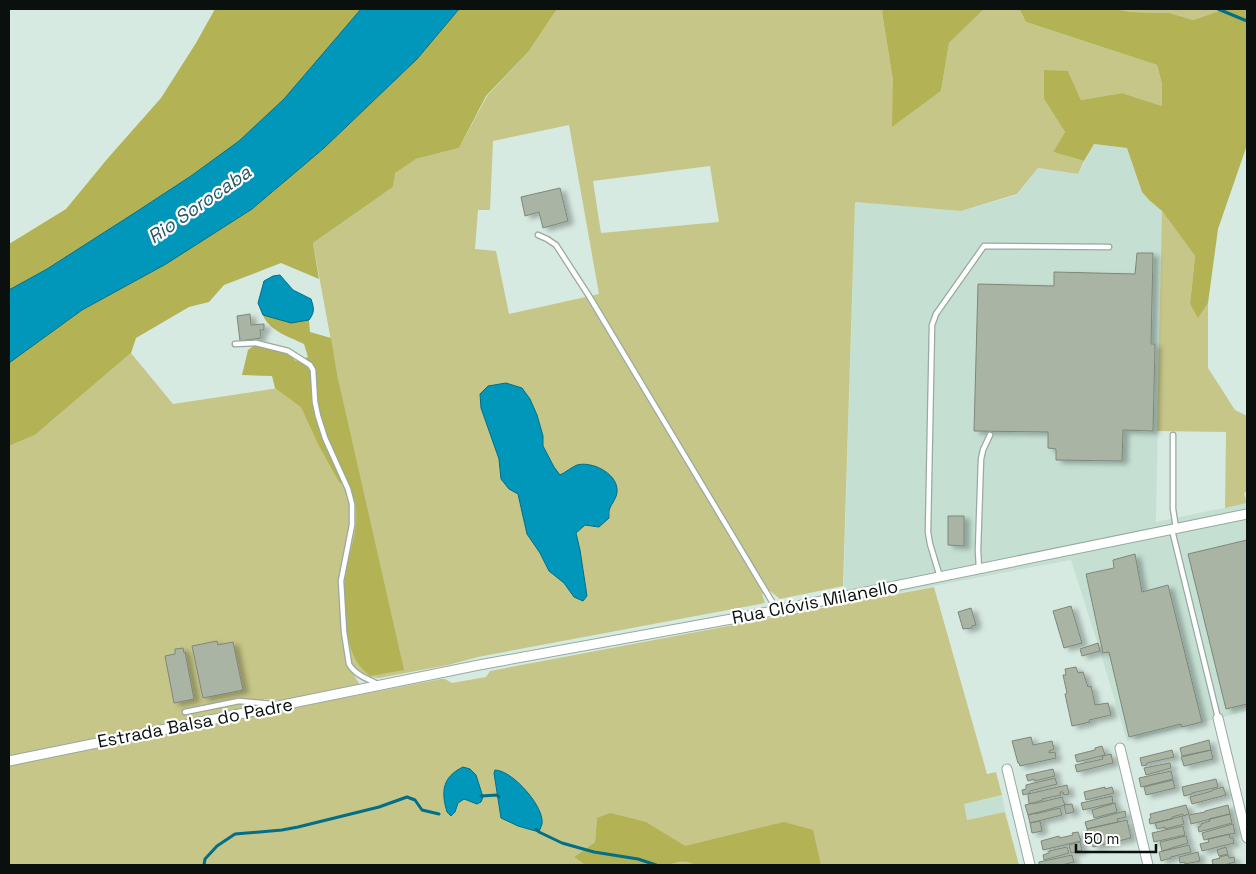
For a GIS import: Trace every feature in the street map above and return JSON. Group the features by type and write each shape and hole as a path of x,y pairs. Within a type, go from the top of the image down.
{"street":[{"name":"Rua Clóvis Milanello","path":"382,686 479,665 777,610 1247,514"},
{"name":"Estrada Balsa do Padre","path":"9,761 382,686"},
{"path":"1218,718 1247,838"},
{"path":"1120,748 1148,865"},
{"path":"1007,770 1030,865"}],"lane":[{"path":"538,235 556,245 589,296 777,610"},
{"path":"940,577 928,532 932,326 936,314 984,246 1109,247"},
{"path":"235,344 256,343 288,351 310,365 313,370 318,416 325,438 348,489 352,504 352,525 341,581 344,632 349,664 360,675 382,686"},
{"path":"979,569 981,459 990,434"},
{"path":"1173,435 1172,508 1174,529 1218,718"},
{"path":"185,712 239,701 263,702 280,707"}],"shaded area":[{"path":"215,9 361,9 284,99 239,141 191,176 136,212 47,269 9,290 9,244 66,209 161,98"},
{"path":"459,9 557,9 529,51 486,96 459,148 416,159 395,173 393,187 313,243 319,279 281,263 224,285 209,302 189,307 136,338 131,353 35,435 9,446 9,363 82,310 166,264 252,209 324,148 417,59"},
{"path":"884,9 984,9 949,43 941,91 892,127 893,81 882,12"},
{"path":"1021,9 1116,9 1130,12 1170,13 1193,20 1225,9 1247,9 1247,145 1218,229 1208,303 1198,318 1190,304 1195,256 1162,211 1142,192 1127,148 1094,144 1084,161 1053,152 1065,132 1044,99 1044,70 1068,71 1081,100 1122,93 1162,106 1162,84 1157,65 1026,22"},
{"path":"1094,144 1127,148 1142,192 1162,211 1156,522 1247,503 1247,711 1127,741 1071,560 843,603 855,202 961,211 1017,195 1038,168 1078,174"},
{"path":"263,315 291,323 309,320 310,332 331,338 338,379 404,670 370,676 359,665 350,647 344,599 346,570 355,534 356,507 351,488 339,482 318,444 301,407 275,388 272,376 242,375 248,350 255,345 287,353 296,361 308,357 304,344 275,329 266,321"},
{"path":"1002,795 1005,812 967,820 963,804"},
{"path":"610,813 646,822 685,846 784,822 813,830 821,865 695,865 682,862 669,865 585,865 574,857 595,842 597,818"}],"green space":[{"path":"557,9 884,9 882,12 893,81 893,126 941,91 949,43 984,9 1021,9 1026,22 1157,65 1162,84 1162,106 1122,93 1081,100 1068,71 1044,99 1065,132 1053,152 1084,161 1078,174 1038,168 1017,194 961,211 855,202 843,586 780,599 770,591 762,594 765,603 478,657 448,665 379,678 367,675 357,669 352,672 360,685 287,701 264,699 262,706 9,758 9,446 35,435 131,353 173,404 338,379 313,243 393,187 394,173 416,159 459,148 487,96 529,51","holes":["569,125 599,294 509,314 496,251 475,249 478,210 490,210 493,141","710,166 719,222 601,233 593,181"]},
{"path":"1116,9 1225,9 1193,20 1170,13 1130,12"},
{"path":"1162,211 1195,256 1190,304 1198,317 1208,303 1208,368 1235,410 1247,416 1247,490 1244,494 1247,503 1225,508 1226,432 1157,431"},
{"path":"934,587 987,774 996,772 1002,795 964,804 967,820 1005,812 1019,865 604,865 597,818 595,842 574,857 585,865 9,865 9,765 441,679 452,683 486,677 490,671"}],"water":[{"name":"Rio Sorocaba","path":"361,9 459,9 417,59 324,148 252,209 166,264 82,310 9,363 9,290 47,269 136,212 191,176 239,141 284,99"},
{"path":"280,275 293,290 311,299 313,310 309,320 291,323 263,315 258,303 264,281 273,276"},
{"path":"506,383 522,388 530,399 543,436 543,446 560,475 577,465 583,464 602,469 616,483 617,492 609,511 609,518 599,527 585,525 576,533 587,596 583,601 574,597 564,583 549,571 527,534 518,494 509,489 501,479 499,459 481,408 480,394 488,386"},
{"path":"463,767 470,769 476,775 483,797 481,802 477,804 464,799 458,803 455,812 451,816 447,812 445,805 445,786 451,775"},
{"path":"495,770 510,776 533,799 542,817 539,832 518,826 501,818"}],"building":[{"path":"560,188 568,221 543,228 539,212 525,216 521,197"},
{"path":"1137,253 1153,253 1151,344 1155,344 1153,431 1123,430 1122,461 1056,460 1056,449 1048,448 1048,432 974,431 978,284 1054,286 1054,272 1135,274"},
{"path":"250,314 251,325 264,324 264,330 260,330 261,338 240,341 237,316"},
{"path":"948,516 964,516 964,546 948,545"},
{"path":"1247,540 1247,704 1226,709 1188,554"},
{"path":"1135,554 1142,592 1168,585 1202,722 1182,727 1181,724 1129,737 1109,652 1103,653 1086,574 1114,568 1113,560"},
{"path":"1071,606 1082,643 1064,648 1053,611"},
{"path":"971,608 976,625 972,626 972,628 963,629 958,612"},
{"path":"217,641 218,645 233,642 243,690 203,698 192,646"},
{"path":"1098,643 1100,651 1082,656 1080,649"},
{"path":"183,648 194,699 174,703 165,656 175,654 175,649"},
{"path":"1076,667 1078,673 1083,672 1088,687 1091,686 1095,705 1108,703 1111,715 1072,726 1063,675 1066,675 1065,669"},
{"path":"1031,737 1033,745 1052,741 1054,749 1049,751 1049,753 1055,752 1056,758 1020,766 1012,741"},
{"path":"1209,740 1211,750 1182,756 1180,748"},
{"path":"1102,746 1105,755 1077,762 1075,755 1095,750 1095,748"},
{"path":"1172,750 1174,757 1147,763 1147,765 1142,766 1140,758"},
{"path":"1211,750 1213,759 1184,766 1181,757"},
{"path":"1111,754 1113,763 1077,772 1075,765 1103,759 1102,756"},
{"path":"1170,763 1171,768 1146,775 1144,768"},
{"path":"1053,769 1055,776 1028,781 1026,775"},
{"path":"1171,771 1173,779 1141,787 1139,778"},
{"path":"1055,778 1057,784 1030,791 1030,793 1023,795 1022,790 1026,789 1026,785"},
{"path":"1216,779 1218,787 1184,796 1182,787"},
{"path":"1173,780 1175,788 1146,795 1144,787"},
{"path":"1067,785 1069,794 1064,795 1063,792 1060,792 1061,795 1029,804 1028,794"},
{"path":"1105,787 1105,789 1112,787 1114,793 1086,800 1084,792"},
{"path":"1223,787 1226,795 1192,804 1190,797"},
{"path":"1112,796 1113,803 1083,810 1081,803"},
{"path":"1062,797 1065,805 1028,815 1025,805"},
{"path":"1115,803 1117,812 1094,818 1092,810"},
{"path":"1072,804 1074,812 1066,814 1064,805"},
{"path":"1186,805 1189,814 1150,824 1150,814"},
{"path":"1228,805 1230,814 1191,824 1189,815"},
{"path":"1060,808 1062,815 1030,823 1028,815"},
{"path":"1125,811 1126,817 1117,819 1118,822 1087,829 1085,822"},
{"path":"1230,814 1232,823 1199,832 1198,827 1210,821 1209,819"},
{"path":"1182,816 1184,824 1157,829 1155,823"},
{"path":"1127,820 1131,838 1093,847 1090,833 1088,834 1087,829"},
{"path":"1040,821 1042,831 1032,833 1030,823"},
{"path":"1233,824 1235,833 1204,840 1202,833"},
{"path":"1183,826 1185,835 1154,842 1152,833"},
{"path":"1078,832 1081,841 1043,850 1041,841 1059,836 1060,838 1073,835 1072,833"},
{"path":"1229,834 1230,838 1233,838 1234,843 1202,851 1200,844 1209,842 1208,839"},
{"path":"1186,836 1188,843 1162,851 1160,842"},
{"path":"1080,842 1082,850 1071,853 1069,845"},
{"path":"1189,845 1191,852 1161,861 1159,852"},
{"path":"1067,847 1069,853 1044,860 1043,855 1049,853 1049,851"},
{"path":"1226,847 1228,854 1219,856 1217,850"},
{"path":"1198,852 1200,861 1180,863 1179,857"},
{"path":"1072,855 1074,862 1062,865 1039,865 1039,862"},
{"path":"1228,855 1229,858 1234,857 1235,862 1213,865 1212,860"}],"waterway":[{"path":"1218,9 1247,21"},
{"path":"481,796 497,795 499,797"},
{"path":"204,865 205,859 217,846 235,834 298,827 379,807 407,797 415,800 422,810 439,814"},
{"path":"536,829 562,843 594,852 638,859 656,865"}]}
